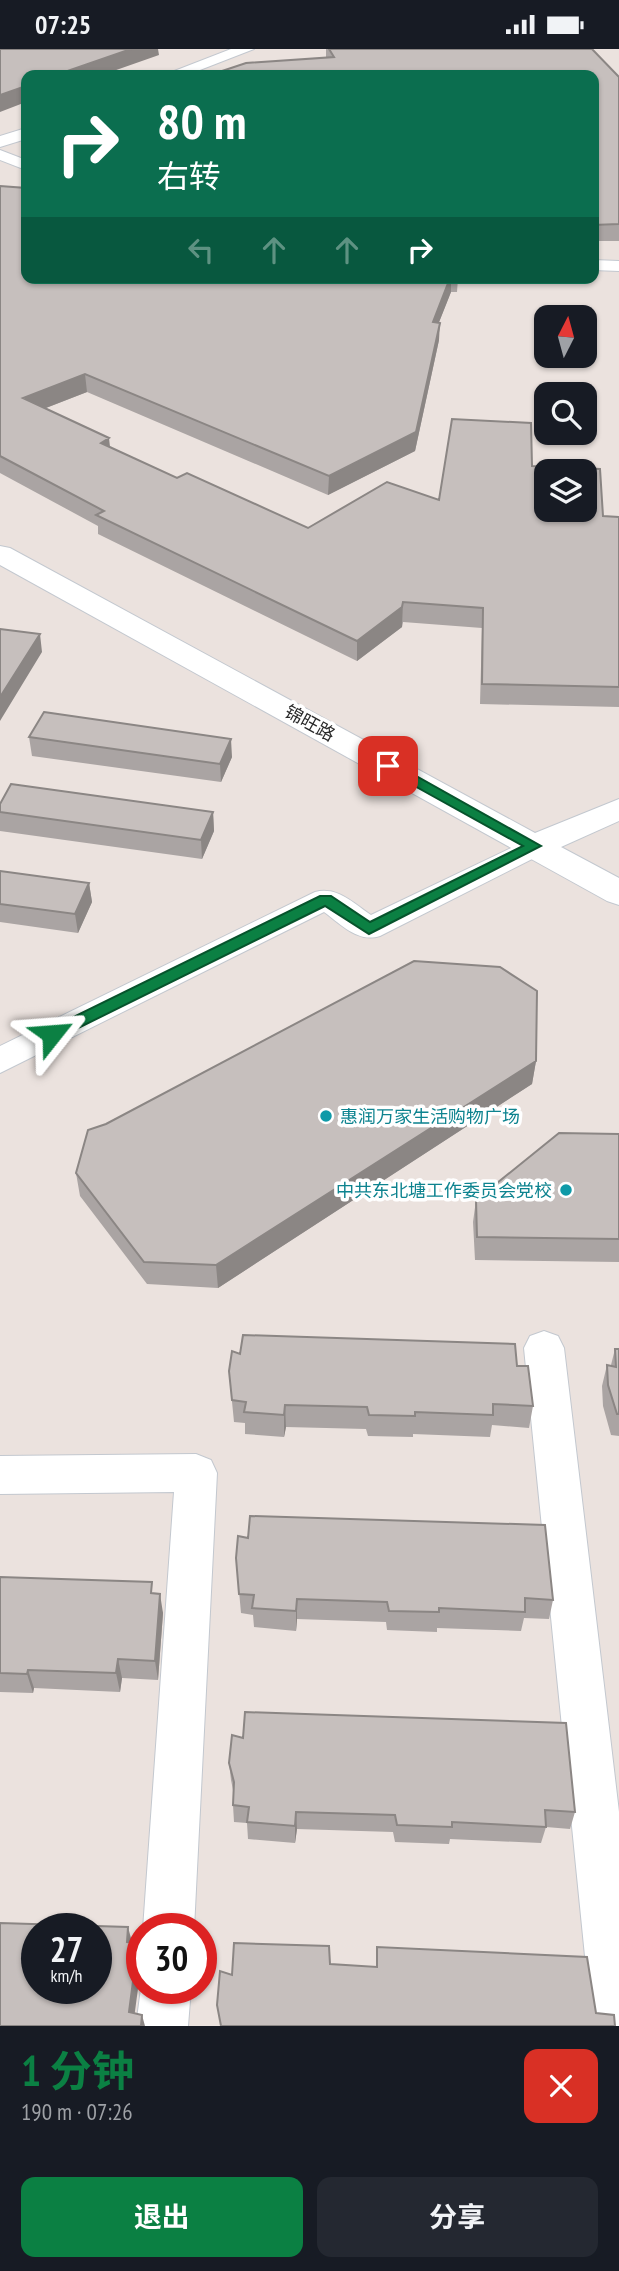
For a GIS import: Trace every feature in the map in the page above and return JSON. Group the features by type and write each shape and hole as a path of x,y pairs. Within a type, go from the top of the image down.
{"street":[{"path":"186,70 246,49"},
{"path":"204,70 264,49"},
{"path":"0,135 21,128"},
{"path":"0,142 21,135"},
{"path":"0,155 21,163"},
{"path":"599,265 619,266"},
{"name":"锦旺路","path":"0,554 619,893"},
{"path":"4,1053 326,899 369,929 534,846 619,809"},
{"path":"544,1348 618,2026"},
{"path":"0,1475 196,1473 169,1913"},
{"path":"162,2026 164,2004"}],"building":[{"path":"0,49 131,49 70,70 21,70 21,88 0,95"},
{"path":"329,49 592,49 619,77 619,224 599,225 599,70 225,70 246,63 334,57"},
{"path":"0,186 21,188 21,284 448,284 433,322 440,323 416,432 329,476 85,374 23,398 109,438 101,443 177,478 187,473 308,528 387,482 439,500 452,419 531,423 534,522 597,522 597,469 600,469 603,516 619,517 619,687 482,684 483,608 403,602 402,607 357,641 96,515 104,511 0,456"},
{"path":"0,629 40,634 0,697"},
{"path":"44,712 231,739 220,764 29,737"},
{"path":"11,784 213,812 201,840 0,812 0,804"},
{"path":"0,871 89,883 75,914 0,904"},
{"name":"惠润万家生活购物广场","path":"414,961 500,967 537,991 536,1061 216,1265 144,1262 76,1173 88,1130 106,1124"},
{"name":"中共东北塘工作委员会党校","path":"559,1133 619,1134 619,1239 477,1237 476,1200"},
{"path":"243,1335 515,1344 517,1366 528,1366 533,1406 493,1404 493,1415 415,1412 415,1416 369,1415 367,1407 285,1405 284,1415 244,1412 246,1402 232,1400 229,1371 232,1351 240,1354"},
{"path":"615,1349 619,1349 619,1414 608,1385 607,1365 616,1367"},
{"path":"250,1516 545,1525 553,1600 525,1598 525,1612 439,1608 439,1612 389,1611 387,1602 297,1599 296,1611 252,1608 254,1595 239,1594 236,1558 238,1536 248,1538"},
{"path":"0,1577 152,1582 151,1593 160,1594 155,1661 118,1659 116,1673 28,1670 27,1674 0,1673"},
{"path":"245,1712 566,1723 575,1812 545,1810 546,1827 452,1822 452,1827 397,1825 395,1815 296,1812 295,1826 247,1822 249,1807 233,1805 234,1782 229,1763 232,1735 243,1738"},
{"path":"0,1923 21,1924 21,2004 112,2004 112,1926 126,1927 126,2004 130,2004 129,2012 142,2015 141,2026 0,2026"},
{"path":"234,1943 329,1946 330,1964 377,1967 377,1947 587,1957 596,2013 614,2015 615,2026 221,2026 217,2005 220,1971 232,1975"}],"place":[{"name":"惠润万家生活购物广场","path":"326,1116"},
{"name":"中共东北塘工作委员会党校","path":"566,1190"}],"route":[{"path":"52,1034 326,899 369,929 534,846 388,766"}]}
